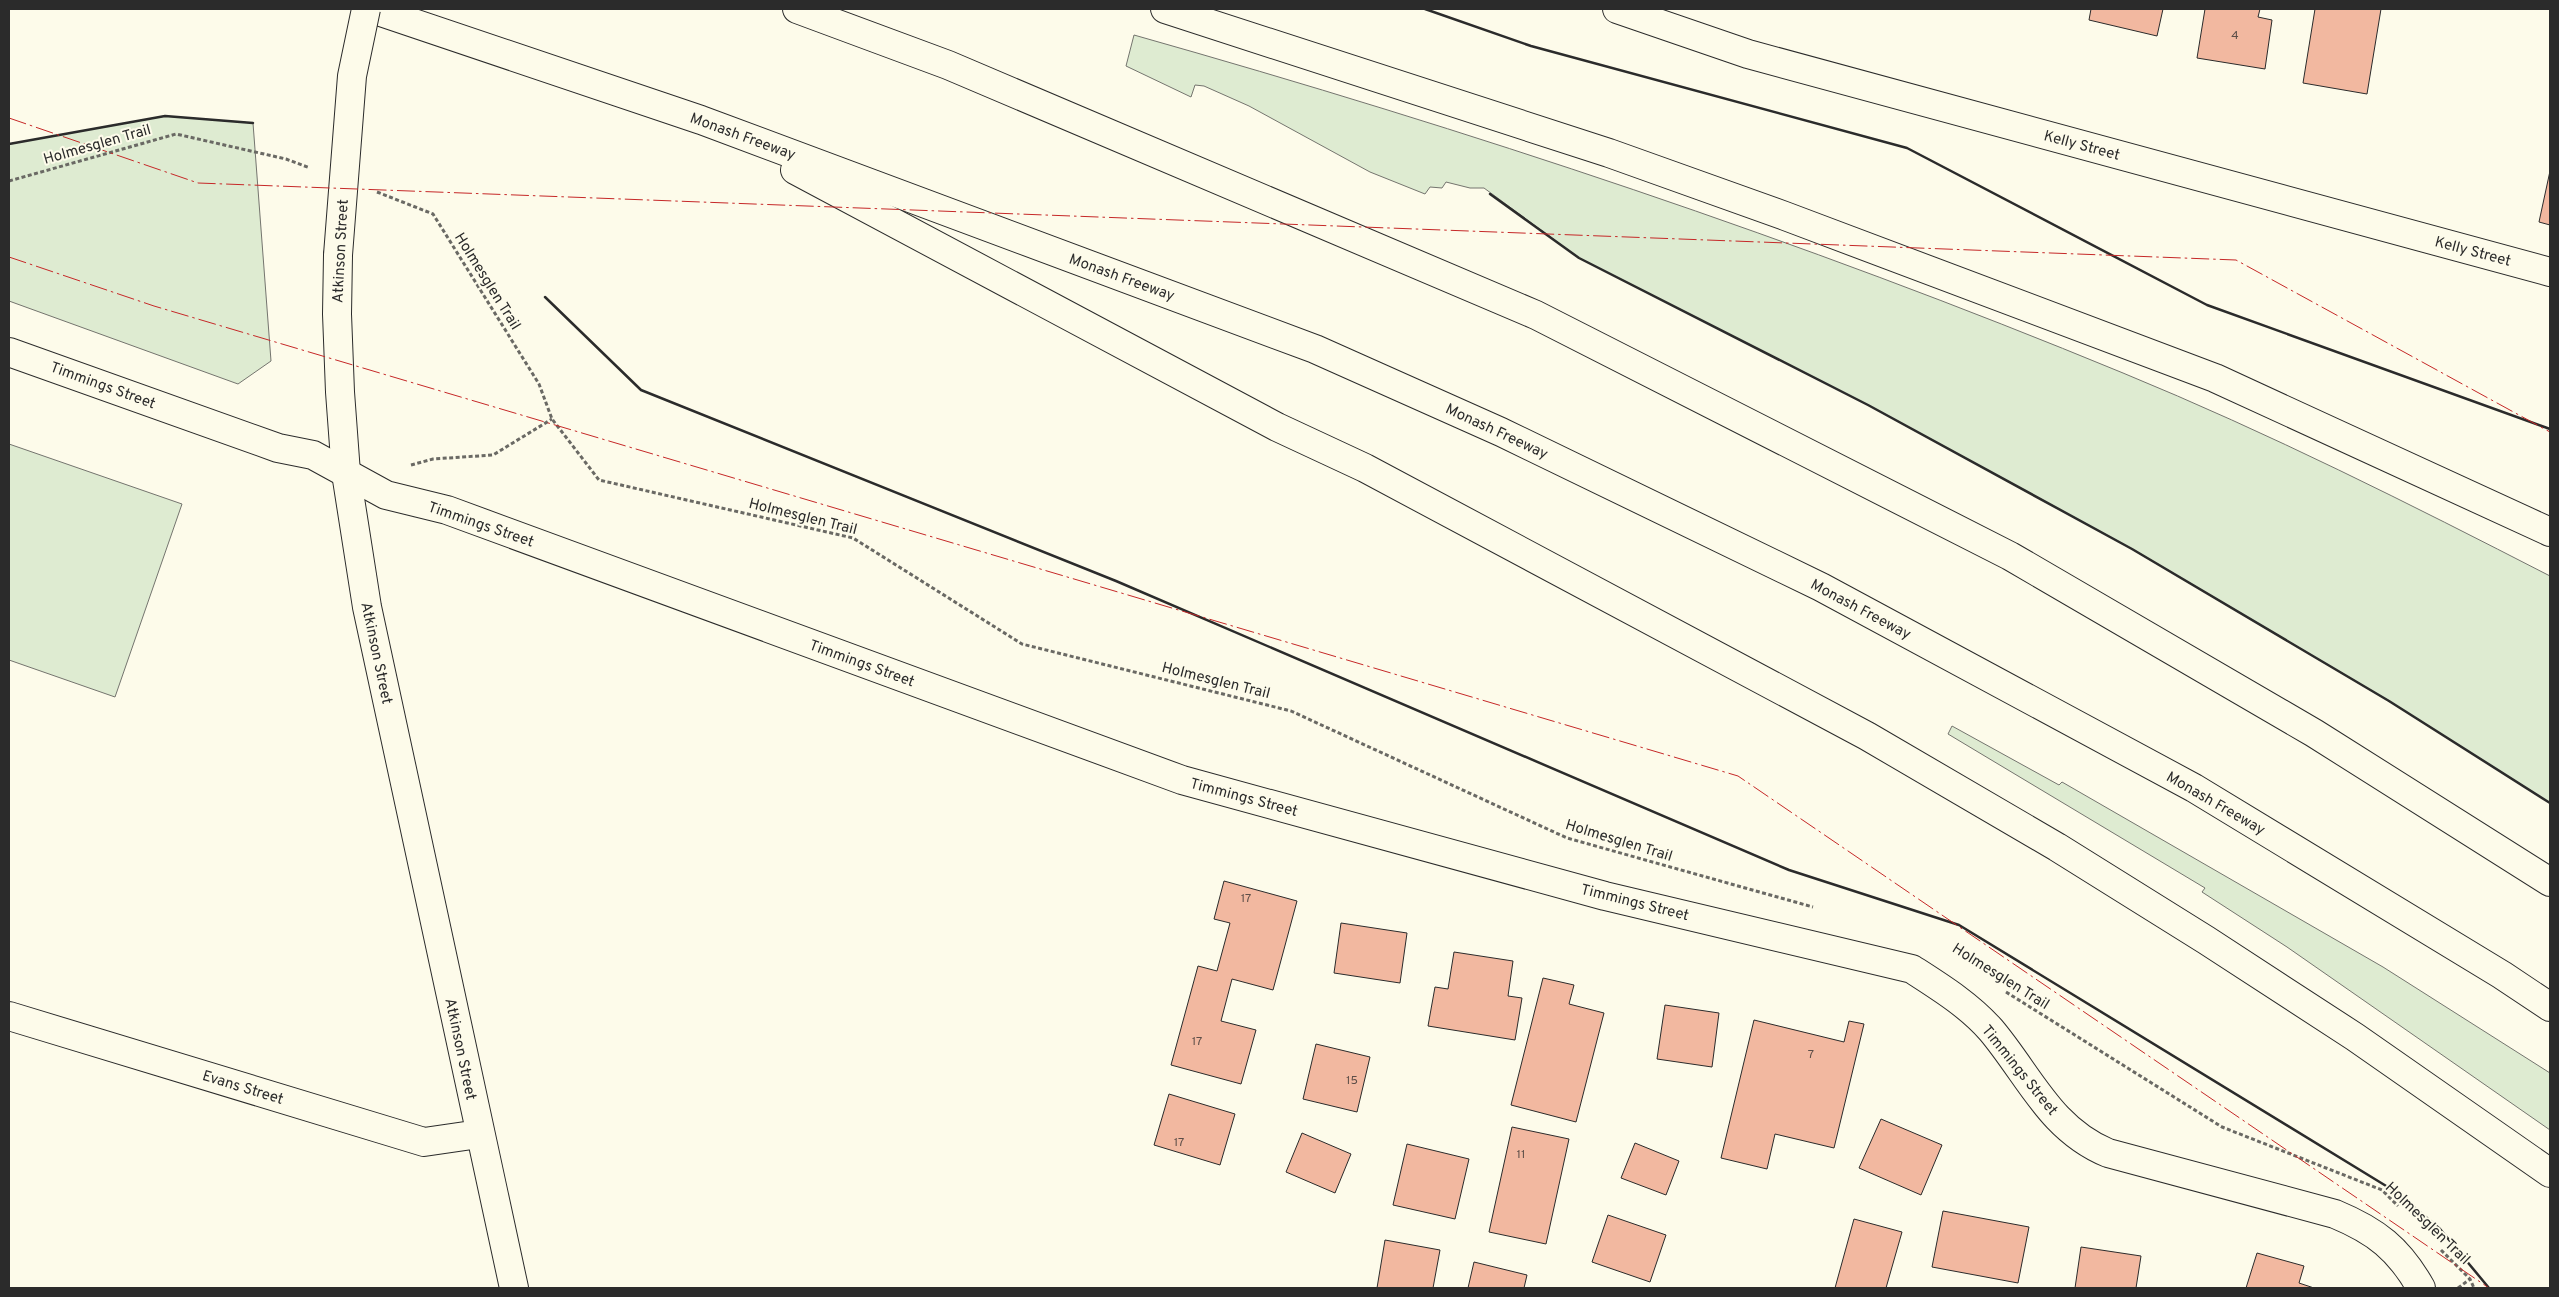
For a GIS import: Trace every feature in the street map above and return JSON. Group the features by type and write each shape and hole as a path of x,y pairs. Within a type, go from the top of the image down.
{"main road":[{"name":"Atkinson Street","path":"366,9 352,76 338,255 337,314 346,473 367,607 514,1288"},
{"name":"Monash Freeway","path":"372,9 701,120 1315,349 1519,441 1821,587 2194,788 2502,975 2550,1007"},
{"path":"797,9 957,68 1536,315 2010,556 2314,733 2550,882"},
{"path":"1165,9 1609,153 1785,216 2168,360 2215,378 2550,532"},
{"name":"Kelly Street","path":"1616,9 1748,54 2550,272"},
{"path":"701,120 1277,427 1392,482 1867,736 2057,847 2206,940 2355,1037 2550,1173"},
{"name":"Timmings Street","path":"9,352 278,448 313,455 386,495 446,510 1182,780 1606,896 1912,969 1950,993 1990,1030 2040,1099 2088,1145 2335,1214 2363,1225 2400,1255 2421,1288"},
{"name":"Evans Street","path":"9,1016 424,1142 480,1134"}],"path":[{"name":"Holmesglen Trail","path":"9,181 176,134 286,159 314,169"},
{"name":"Holmesglen Trail","path":"369,190 433,214 539,384 552,419 599,480 853,538 1022,644 1291,711 1567,838 1821,909"},
{"path":"411,465 432,459 493,455 552,419"},
{"name":"Holmesglen Trail","path":"1998,987 2222,1127 2382,1190 2402,1211"},
{"name":"Holmesglen Trail","path":"2436,1245 2470,1279 2474,1288"},
{"path":"2458,1288 2470,1279"}],"green space":[{"path":"1134,35 1260,71 1510,149 1634,190 1880,277 2123,373 2232,420 2392,496 2550,576 2550,803 2389,701 2132,549 1868,405 1579,258 1484,188 1470,188 1446,182 1442,188 1430,187 1425,194 1370,172 1249,106 1204,86 1195,85 1191,97 1126,66"},
{"path":"165,116 253,123 271,361 238,384 9,301 9,144"},
{"path":"9,444 182,504 115,697 9,660"},
{"path":"1952,726 2059,785 2062,782 2383,967 2550,1073 2550,1130 2287,947 2202,892 2205,888 1948,734"}],"building":[{"path":"2091,9 2163,9 2157,36 2089,20"},
{"path":"2205,9 2260,9 2258,17 2272,20 2265,69 2197,58"},
{"path":"2315,9 2381,9 2367,94 2303,83"},
{"path":"2550,171 2550,225 2539,222"},
{"path":"1224,881 1297,901 1273,990 1232,979 1221,1021 1256,1030 1241,1084 1171,1065 1198,966 1217,971 1230,923 1214,919"},
{"path":"1341,923 1407,933 1400,983 1334,973"},
{"path":"1454,952 1513,961 1508,996 1522,998 1515,1040 1428,1026 1435,987 1448,989"},
{"path":"1543,978 1574,985 1569,1004 1604,1013 1576,1122 1511,1105"},
{"path":"1665,1005 1719,1013 1712,1067 1657,1059"},
{"path":"1754,1020 1844,1042 1849,1021 1864,1024 1834,1148 1775,1134 1767,1169 1721,1158"},
{"path":"1316,1044 1370,1057 1357,1112 1303,1099"},
{"path":"1169,1094 1235,1114 1220,1165 1154,1145"},
{"path":"1881,1119 1942,1145 1921,1195 1859,1168"},
{"path":"1512,1127 1569,1139 1546,1244 1489,1232"},
{"path":"1302,1133 1351,1154 1335,1193 1286,1172"},
{"path":"1635,1143 1679,1161 1666,1195 1621,1178"},
{"path":"1407,1144 1469,1159 1455,1219 1393,1205"},
{"path":"1943,1211 2029,1227 2018,1283 1932,1267"},
{"path":"1608,1215 1666,1235 1650,1282 1592,1262"},
{"path":"1854,1219 1902,1232 1886,1288 1835,1288"},
{"path":"1385,1240 1440,1250 1433,1288 1377,1288"},
{"path":"2081,1247 2141,1256 2136,1288 2075,1288"},
{"path":"2257,1253 2304,1266 2299,1283 2314,1288 2246,1288"},
{"path":"1474,1262 1527,1275 1524,1288 1468,1288"}],"wall":[{"path":"1425,9 1531,46 1907,148 2207,305 2550,429"},
{"path":"9,144 165,116 253,123"},
{"path":"1490,194 1579,258 1868,405 2132,549 2389,701 2550,803"},
{"path":"545,297 641,390 1116,581 1789,870 1959,925 2396,1192 2440,1229 2489,1288"}],"power":[{"path":"9,118 198,183 2236,260 2550,432"},
{"path":"9,257 154,306 1738,776 2489,1288"}]}
